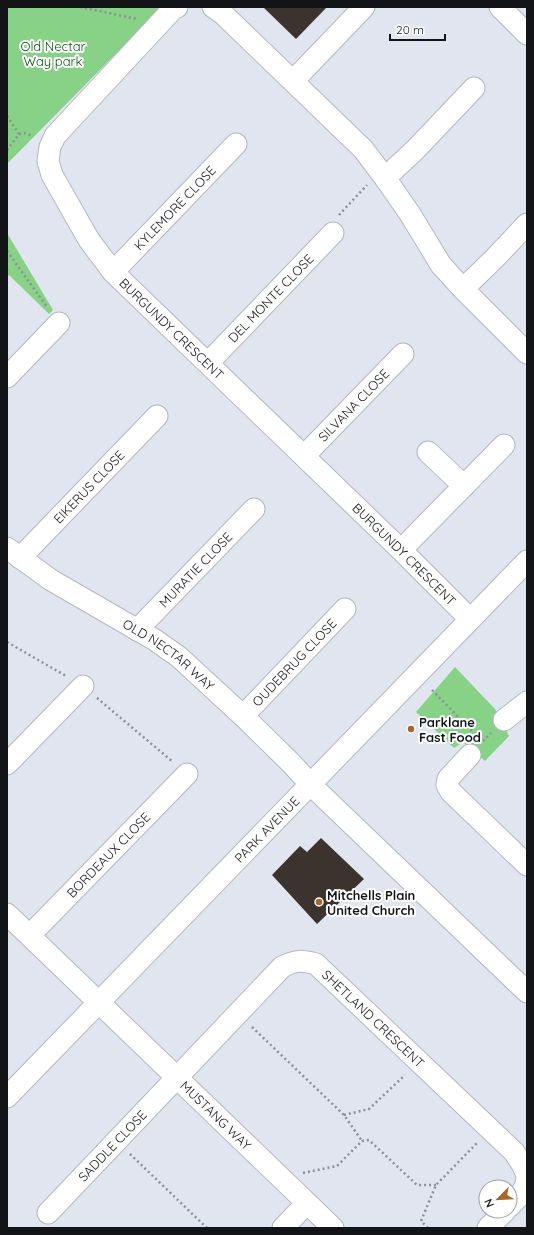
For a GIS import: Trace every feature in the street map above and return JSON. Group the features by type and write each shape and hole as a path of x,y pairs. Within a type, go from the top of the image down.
{"street":[{"name":"BURGUNDY CRESCENT","path":"177,7 173,9 55,136 50,147 48,161 52,175 88,240 113,272 401,550 470,619"},
{"path":"213,7 223,14 363,149 410,214 441,265 527,353"},
{"path":"293,81 364,7"},
{"path":"500,7 527,34"},
{"path":"383,175 415,150 474,88"},
{"name":"KYLEMORE CLOSE","path":"113,272 236,144"},
{"path":"463,289 527,224"},
{"name":"DEL MONTE CLOSE","path":"208,363 333,233"},
{"path":"7,377 59,323"},
{"name":"SILVANA CLOSE","path":"304,456 403,354"},
{"name":"EIKERUS CLOSE","path":"14,553 157,416"},
{"path":"401,550 504,445"},
{"path":"428,452 464,486"},
{"name":"MURATIE CLOSE","path":"137,630 254,509"},
{"name":"OLD NECTAR WAY","path":"14,553 51,580 155,640 179,657 243,716 292,764 311,785 527,992"},
{"name":"PARK AVENUE","path":"7,1097 527,561"},
{"name":"OUDEBRUG CLOSE","path":"243,716 345,609"},
{"path":"7,764 83,686"},
{"path":"504,720 527,702"},
{"path":"477,748 448,778 447,785 451,792 527,865"},
{"name":"BORDEAUX CLOSE","path":"30,935 187,774"},
{"name":"MUSTANG WAY","path":"7,914 333,1228"},
{"name":"SHETLAND CRESCENT","path":"176,1078 282,967 292,962 302,960 316,964 514,1152 522,1164 527,1176 526,1187 518,1196"},
{"name":"SADDLE CLOSE","path":"48,1213 176,1078"},
{"path":"283,1228 307,1203"},
{"path":"488,1228 497,1219"}],"path":[{"path":"80,7 159,24"},
{"path":"7,116 19,134"},
{"path":"7,150 19,134 25,133 37,138"},
{"path":"333,233 334,220 383,175"},
{"path":"7,251 59,323"},
{"path":"7,642 83,686 187,774"},
{"path":"432,690 477,748 504,720"},
{"path":"239,1012 251,1026 344,1115 362,1141"},
{"path":"344,1115 369,1109 419,1062"},
{"path":"428,1228 421,1221 436,1185 474,1145 491,1131"},
{"path":"287,1183 294,1174 337,1166 362,1141 368,1140 417,1185 436,1185"},
{"path":"116,1141 207,1228"}],"green space":[{"name":"Old Nectar Way park","path":"7,7 162,7 7,164"},
{"path":"7,233 53,310 49,314 9,275 7,277"},
{"path":"455,667 495,709 509,736 485,761 463,742 454,748 416,712"}],"building":[{"path":"263,7 327,7 296,39"},
{"name":"Mitchells Plain United Church","path":"321,838 364,879 317,924 272,875 300,846 307,852"}],"place":[{"name":"Parklane Fast Food","path":"411,729"},
{"name":"Mitchells Plain United Church","path":"319,902"}]}
